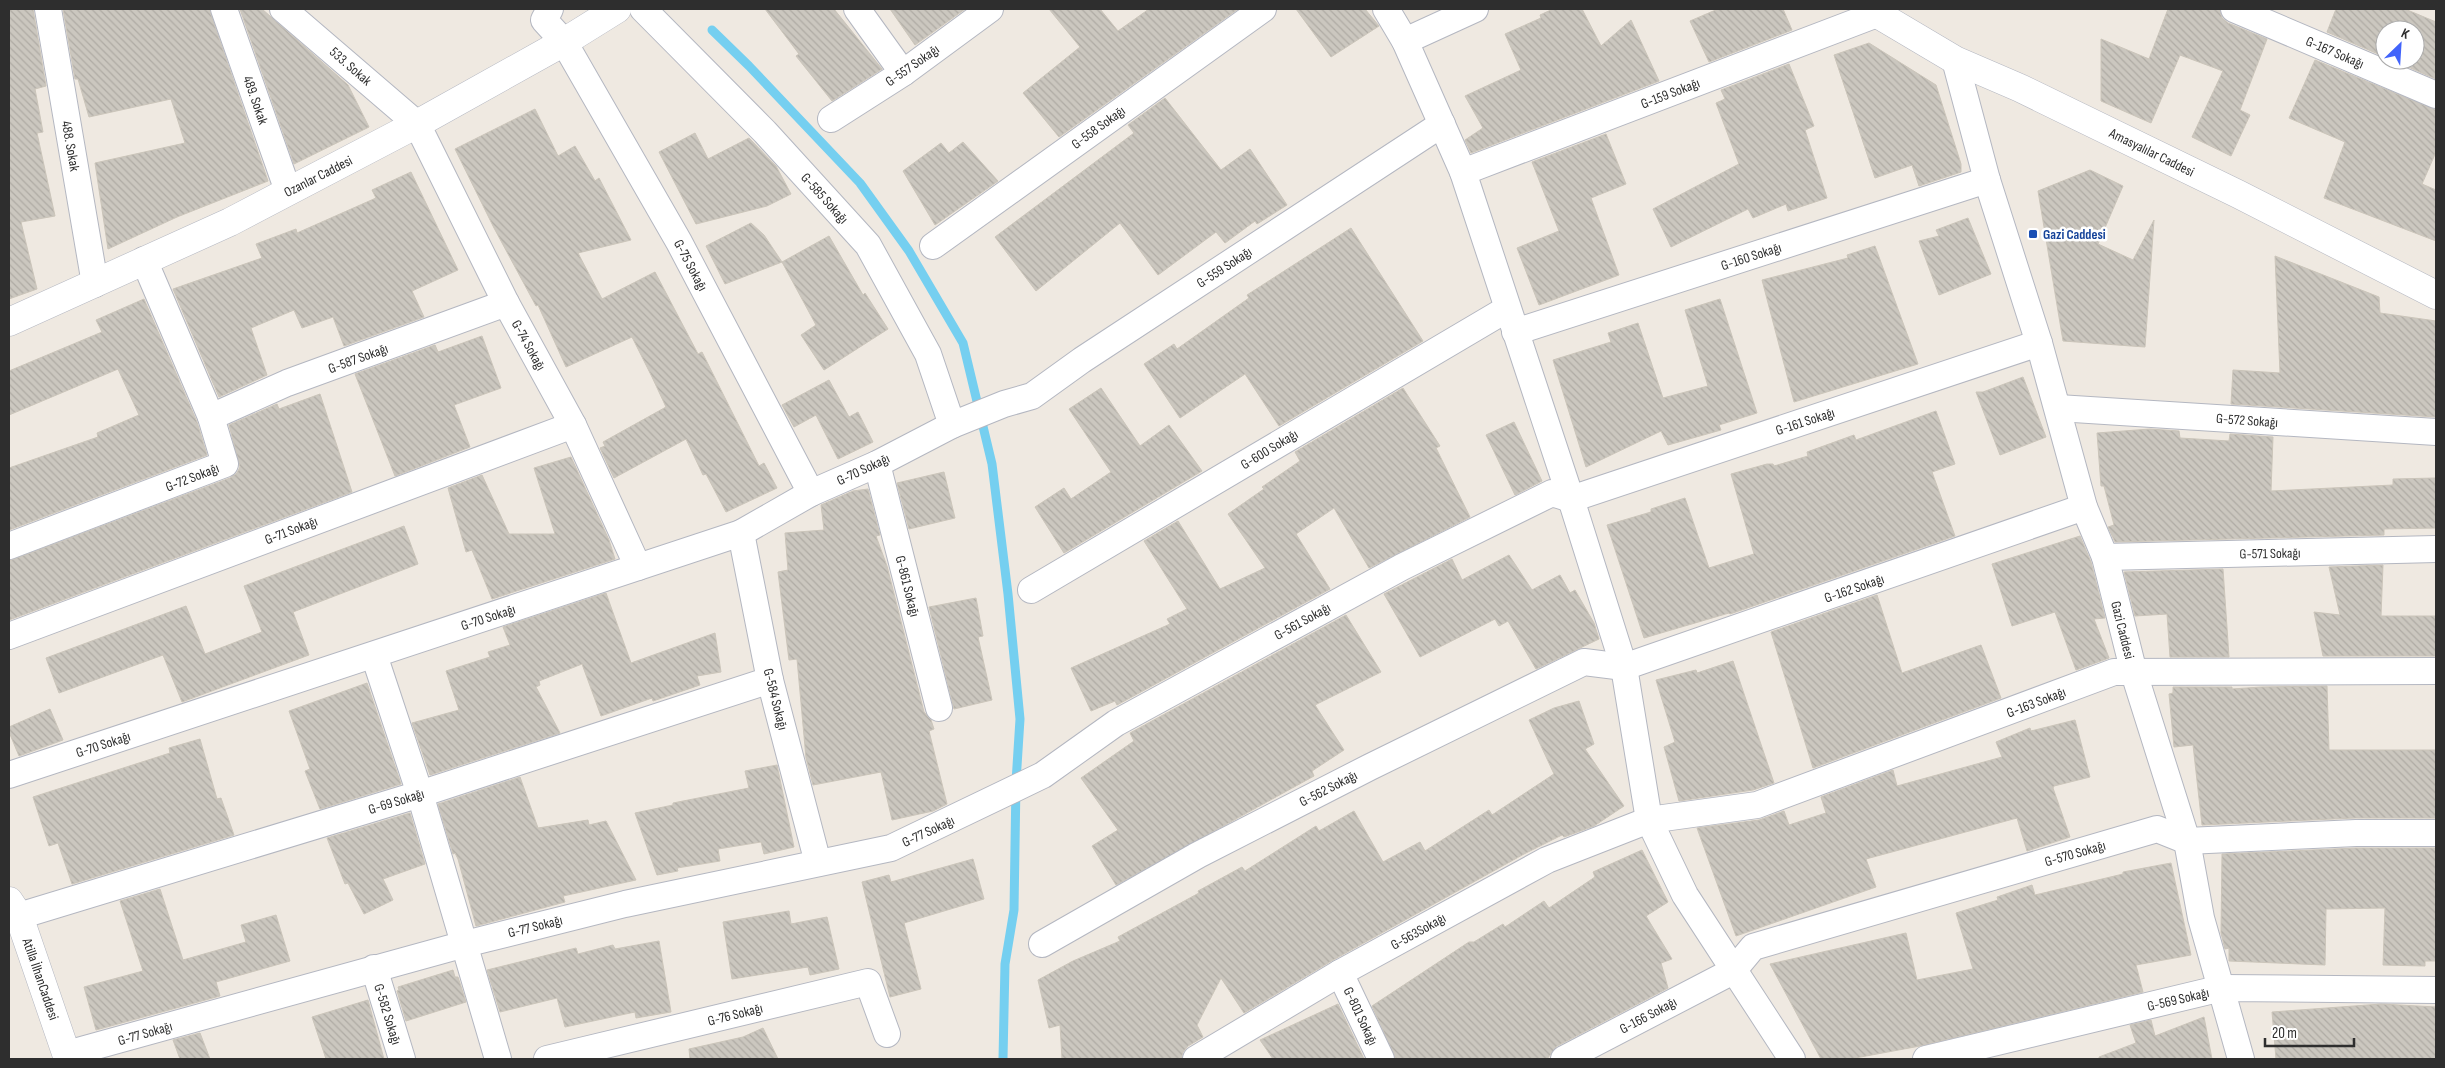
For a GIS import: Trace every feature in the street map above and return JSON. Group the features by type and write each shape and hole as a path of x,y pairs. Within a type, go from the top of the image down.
{"main road":[{"name":"Ozanlar Caddesi","path":"9,322 230,222 417,124 564,42 617,9"},
{"name":"Amasyalılar Caddesi","path":"1873,11 1955,60 2020,88 2238,194 2436,296"},
{"name":"Atilla İlhanCaddesi","path":"14,909 68,1057"}],"street":[{"name":"488. Sokak","path":"48,9 95,284"},
{"name":"489. Sokak","path":"224,9 288,191"},
{"name":"533. Sokak","path":"284,9 417,124"},
{"name":"G-75 Sokağı","path":"550,9 544,20 564,42 679,242 810,493"},
{"name":"G-585 Sokağı","path":"643,9 765,132 868,245 928,354 952,425"},
{"path":"857,9 903,73"},
{"name":"G-557 Sokağı","path":"832,119 903,73 990,9"},
{"name":"G-558 Sokağı","path":"933,246 1263,9"},
{"path":"1386,9 1405,40 1463,172 1571,499 1624,667 1649,820 1685,895 1732,971 1792,1059"},
{"path":"1405,40 1475,9"},
{"name":"G-167 Sokağı","path":"2234,9 2436,95"},
{"name":"G-159 Sokağı","path":"1463,172 1873,11"},
{"name":"Gazi Caddesi","path":"1955,60 1987,180 2039,343 2084,507 2105,558 2134,673 2187,841 2201,918 2241,1059"},
{"name":"G-74 Sokağı","path":"417,124 506,303 573,425 638,567"},
{"name":"G-559 Sokağı","path":"952,425 1004,404 1032,396 1082,360 1442,124"},
{"name":"G-160 Sokağı","path":"1511,320 1987,180"},
{"name":"G-72 Sokağı","path":"9,546 225,464 211,417 144,260"},
{"name":"G-587 Sokağı","path":"211,417 287,383 506,303"},
{"name":"G-600 Sokağı","path":"1031,590 1511,320"},
{"name":"G-161 Sokağı","path":"1571,499 2039,343"},
{"name":"G-572 Sokağı","path":"2058,408 2436,432"},
{"name":"G-71 Sokağı","path":"9,636 573,425"},
{"name":"G-70 Sokağı","path":"9,775 741,533 810,493 877,464 952,425"},
{"name":"G-861 Sokağı","path":"877,464 939,708"},
{"name":"G-561 Sokağı","path":"1000,796 1043,775 1116,723 1402,567 1552,493 1571,499"},
{"name":"G-162 Sokağı","path":"1624,667 2084,507"},
{"name":"G-584 Sokağı","path":"741,533 770,680 818,863"},
{"name":"G-571 Sokağı","path":"2105,558 2436,549"},
{"path":"374,655 420,794 498,1059"},
{"name":"G-562 Sokağı","path":"1042,944 1206,851 1370,767 1584,662 1624,667"},
{"name":"G-163 Sokağı","path":"1649,820 1756,805 2114,672 2436,671"},
{"name":"G-69 Sokağı","path":"14,909 420,794 770,680"},
{"name":"G-77 Sokağı","path":"68,1057 374,968 465,944 625,904 892,848 1000,796"},
{"name":"G-563Sokağı","path":"1196,1059 1340,973 1547,860 1649,820"},
{"name":"G-570 Sokağı","path":"1732,971 1753,947 2157,829 2187,841 2356,833 2436,833"},
{"name":"G-582 Sokağı","path":"374,968 402,1059"},
{"name":"G-166 Sokağı","path":"1564,1059 1732,971"},
{"name":"G-801 Sokağı","path":"1340,973 1381,1059"},
{"name":"G-76 Sokağı","path":"547,1059 868,982 887,1034"},
{"name":"G-569 Sokağı","path":"1926,1059 2222,988 2436,990"}],"building":[{"path":"9,9 33,9 46,86 35,89 43,132 37,133 55,216 21,222 37,289 9,299"},
{"path":"63,9 209,9 268,181 177,217 108,249 95,163 185,143 171,99 89,117 78,79 75,79"},
{"path":"240,9 262,9 348,85 369,127 294,164"},
{"path":"765,9 834,9 882,69 832,101 796,56 799,54"},
{"path":"890,9 965,9 915,45"},
{"path":"1049,9 1100,9 1118,31 1149,9 1238,9 1059,137 1023,93 1080,47"},
{"path":"1296,9 1365,9 1379,26 1331,57"},
{"path":"1553,9 1582,9 1601,46 1631,20 1659,81 1471,153 1465,140 1483,128 1465,96 1521,70 1505,34 1541,18 1540,15"},
{"path":"1718,9 1783,9 1792,30 1709,62 1690,21"},
{"path":"2168,9 2219,9 2222,18 2228,23 2267,39 2240,110 2250,115 2231,156 2192,137 2223,71 2180,55 2151,123 2101,101 2101,39 2149,59"},
{"path":"2336,9 2405,9 2436,22 2436,79 2415,70 2425,70 2425,20 2375,20 2375,53 2327,32"},
{"path":"1869,43 1936,85 1961,164 1961,172 1919,186 1912,165 1875,178 1834,55"},
{"path":"2315,60 2436,110 2436,152 2422,184 2436,190 2436,241 2324,198 2345,142 2289,118"},
{"path":"1789,64 1814,126 1805,130 1827,198 1788,211 1786,204 1753,218 1748,209 1671,247 1653,209 1739,164 1716,103 1725,99 1721,90"},
{"path":"1165,98 1221,170 1250,149 1287,205 1257,224 1255,221 1225,243 1216,232 1158,275 1120,223 1036,291 995,237 1134,133 1128,125"},
{"path":"535,109 558,156 575,146 595,181 599,178 631,240 578,253 602,299 655,272 698,354 702,352 759,466 764,463 777,488 726,512 706,474 703,475 686,439 614,478 600,448 605,446 603,442 666,407 652,377 632,337 566,367 538,305 536,306 494,228 455,149"},
{"path":"695,133 708,159 749,138 776,166 791,194 767,206 696,224 659,152"},
{"path":"1606,134 1626,184 1591,198 1619,275 1539,305 1517,248 1559,231 1532,162"},
{"path":"963,142 998,181 935,225 903,171 941,143 949,153"},
{"path":"2090,170 2123,186 2098,244 2133,260 2154,220 2145,347 2063,341 2038,191"},
{"path":"411,172 458,270 412,291 424,317 344,346 333,317 302,328 294,310 251,328 267,375 219,397 173,289 262,258 256,244 296,229 297,233 376,198 372,190"},
{"path":"1968,218 1991,274 1939,295 1919,241 1939,236 1936,230"},
{"path":"751,223 764,235 782,262 725,284 706,246"},
{"path":"1351,228 1423,341 1279,426 1245,374 1180,418 1144,364 1174,344 1177,349 1249,298 1247,295"},
{"path":"829,236 863,295 865,293 888,329 824,370 801,335 816,325 782,262"},
{"path":"1875,246 1918,364 1794,402 1762,280 1848,258 1847,255"},
{"path":"2275,256 2379,297 2380,313 2436,321 2436,417 2231,404 2233,370 2280,373"},
{"path":"144,299 197,422 207,455 9,530 9,468 98,437 97,433 139,415 118,369 9,415 9,371 102,332 96,320"},
{"path":"1720,299 1757,413 1719,425 1721,430 1668,445 1661,431 1586,467 1553,360 1611,342 1608,333 1638,323 1663,398 1708,386 1685,310"},
{"path":"482,336 501,388 454,405 470,447 395,476 355,374 435,345 438,352"},
{"path":"2023,377 2046,437 2000,455 1976,392 1983,392"},
{"path":"829,380 849,417 858,412 873,442 838,459 816,415 794,427 782,405"},
{"path":"1101,388 1140,446 1169,425 1202,471 1064,553 1035,507 1064,488 1071,499 1111,472 1069,409"},
{"path":"1403,388 1440,446 1436,448 1470,517 1369,568 1334,508 1296,534 1330,589 1117,705 1115,701 1091,711 1071,668 1170,624 1167,619 1187,609 1144,541 1178,521 1220,589 1265,568 1228,514 1264,489 1262,487 1300,461 1295,452"},
{"path":"320,394 352,492 9,620 9,561 230,478 237,473 240,467 229,425 277,404 279,409"},
{"path":"1936,411 1955,464 1932,472 1955,536 1730,614 1644,638 1607,525 1651,512 1651,509 1685,498 1709,568 1754,554 1731,474 1767,464 1773,464 1774,466 1808,456 1807,452 1854,435 1856,440"},
{"path":"1514,422 1542,481 1515,495 1486,435"},
{"path":"2150,429 2179,431 2180,438 2229,441 2230,434 2273,437 2271,491 2393,485 2393,479 2436,478 2436,528 2384,529 2384,535 2115,542 2108,527 2114,525 2104,486 2101,486 2097,433"},
{"path":"571,457 609,540 615,559 492,599 472,550 466,552 448,488 482,475 509,534 555,534 534,468"},
{"path":"944,472 955,518 909,529 897,483"},
{"path":"868,489 880,535 876,536 887,566 924,712 931,720 934,729 929,731 947,804 933,811 892,820 881,772 813,785 806,758 797,659 789,660 778,572 788,570 785,533 824,530 821,505 853,491"},
{"path":"404,526 418,564 293,612 309,655 182,702 163,655 59,693 46,658 186,606 205,654 262,632 244,586"},
{"path":"2080,536 2091,562 2105,618 2094,619 2109,658 2076,670 2055,612 2012,626 1992,564"},
{"path":"1509,555 1532,590 1560,575 1570,593 1575,590 1594,623 1599,639 1536,669 1508,621 1499,626 1495,619 1420,657 1384,594 1452,559 1462,580"},
{"path":"2383,565 2381,616 2436,616 2436,656 2323,656 2314,612 2340,615 2329,567"},
{"path":"2223,569 2229,657 2170,657 2167,614 2135,616 2124,572"},
{"path":"606,593 631,663 715,633 721,672 697,676 700,685 653,701 652,698 601,716 582,664 539,681 540,685 536,687 560,733 430,775 412,723 459,710 446,671 490,657 488,652 510,645 503,627"},
{"path":"1877,595 1902,673 1981,645 2001,698 1813,768 1771,632"},
{"path":"976,598 983,636 978,637 992,700 954,709 929,607"},
{"path":"1346,615 1381,672 1315,705 1344,750 1312,771 1314,776 1116,885 1092,846 1118,830 1081,778 1134,741 1130,733"},
{"path":"1733,661 1774,783 1753,790 1679,801 1664,747 1675,742 1656,680 1696,670 1697,673"},
{"path":"367,683 401,784 320,809 305,771 310,769 289,711"},
{"path":"2327,686 2329,750 2436,750 2436,818 2355,818 2202,825 2193,745 2174,747 2169,694 2173,693 2173,687 2232,687 2232,689"},
{"path":"1579,701 1594,744 1585,749 1624,806 1594,826 1564,837 1562,835 1524,854 1333,960 1244,1013 1221,978 1197,1025 1203,1037 1188,1046 1183,1052 1181,1059 1062,1059 1060,1025 1049,1028 1038,980 1073,961 1120,941 1118,937 1199,893 1198,891 1242,867 1245,871 1316,826 1319,831 1354,811 1383,862 1420,842 1425,851 1489,810 1492,815 1554,774 1529,720 1554,708"},
{"path":"50,709 63,740 19,756 9,732 9,727"},
{"path":"2075,720 2090,777 2054,786 2053,788 2070,837 2027,851 2017,818 1866,859 1876,887 1736,936 1697,828 1759,820 1784,811 1789,825 1826,813 1821,797 1893,770 1897,786 2002,757 1996,742 2030,728 2031,731"},
{"path":"200,739 217,799 221,798 234,835 72,884 58,843 49,846 33,797 170,753 169,748"},
{"path":"777,765 794,847 764,854 761,842 718,849 720,861 677,868 678,871 657,875 635,813 673,805 673,803 749,788 745,771"},
{"path":"520,777 538,828 588,820 589,825 606,821 636,880 563,896 565,902 476,926 458,859 455,853 453,854 438,804"},
{"path":"410,813 425,864 383,879 393,900 364,914 348,883 345,884 327,838"},
{"path":"2356,848 2436,848 2436,961 2425,961 2425,966 2383,965 2385,908 2326,909 2325,965 2229,961 2229,948 2225,949 2221,933 2222,854"},
{"path":"1642,850 1668,902 1646,916 1672,959 1661,963 1668,988 1557,1046 1547,1059 1396,1059 1372,1006 1469,942 1474,942 1503,924 1505,927 1544,901 1549,908 1595,877 1593,872"},
{"path":"973,859 984,899 904,923 921,989 890,997 862,882 889,875 891,882"},
{"path":"2171,863 2191,955 2136,965 2143,992 1920,1046 1850,1059 1821,1059 1770,964 1906,933 1917,980 1973,969 1956,913 1998,900 1997,897 2032,885 2035,895 2123,874 2123,872"},
{"path":"160,889 183,960 246,942 241,925 276,915 290,961 216,982 220,996 96,1030 84,987 143,971 120,901"},
{"path":"789,911 791,924 827,917 839,969 810,975 808,967 732,979 723,922"},
{"path":"659,941 671,1012 636,1018 635,1012 565,1027 557,998 500,1012 487,970 576,948 578,954 613,945 615,949"},
{"path":"453,970 455,977 458,977 466,1002 406,1021 397,991 399,990 398,987"},
{"path":"368,1000 384,1059 326,1059 312,1017"},
{"path":"1338,1004 1364,1059 1273,1059 1260,1040"},
{"path":"2381,1004 2436,1007 2436,1059 2276,1059 2272,1012"},
{"path":"2204,1017 2212,1059 2099,1059 2099,1057 2136,1043 2130,1025 2151,1020 2155,1036"},
{"path":"763,1028 778,1059 690,1059 689,1049 743,1037"},
{"path":"200,1033 210,1059 180,1059 173,1040"}],"waterway":[{"path":"712,30 749,66 860,183 909,251 963,343 992,464 1008,594 1020,719 1016,782 1014,910 1005,964 1003,1059"}],"place":[{"name":"Gazi Caddesi","path":"2033,234"}]}
